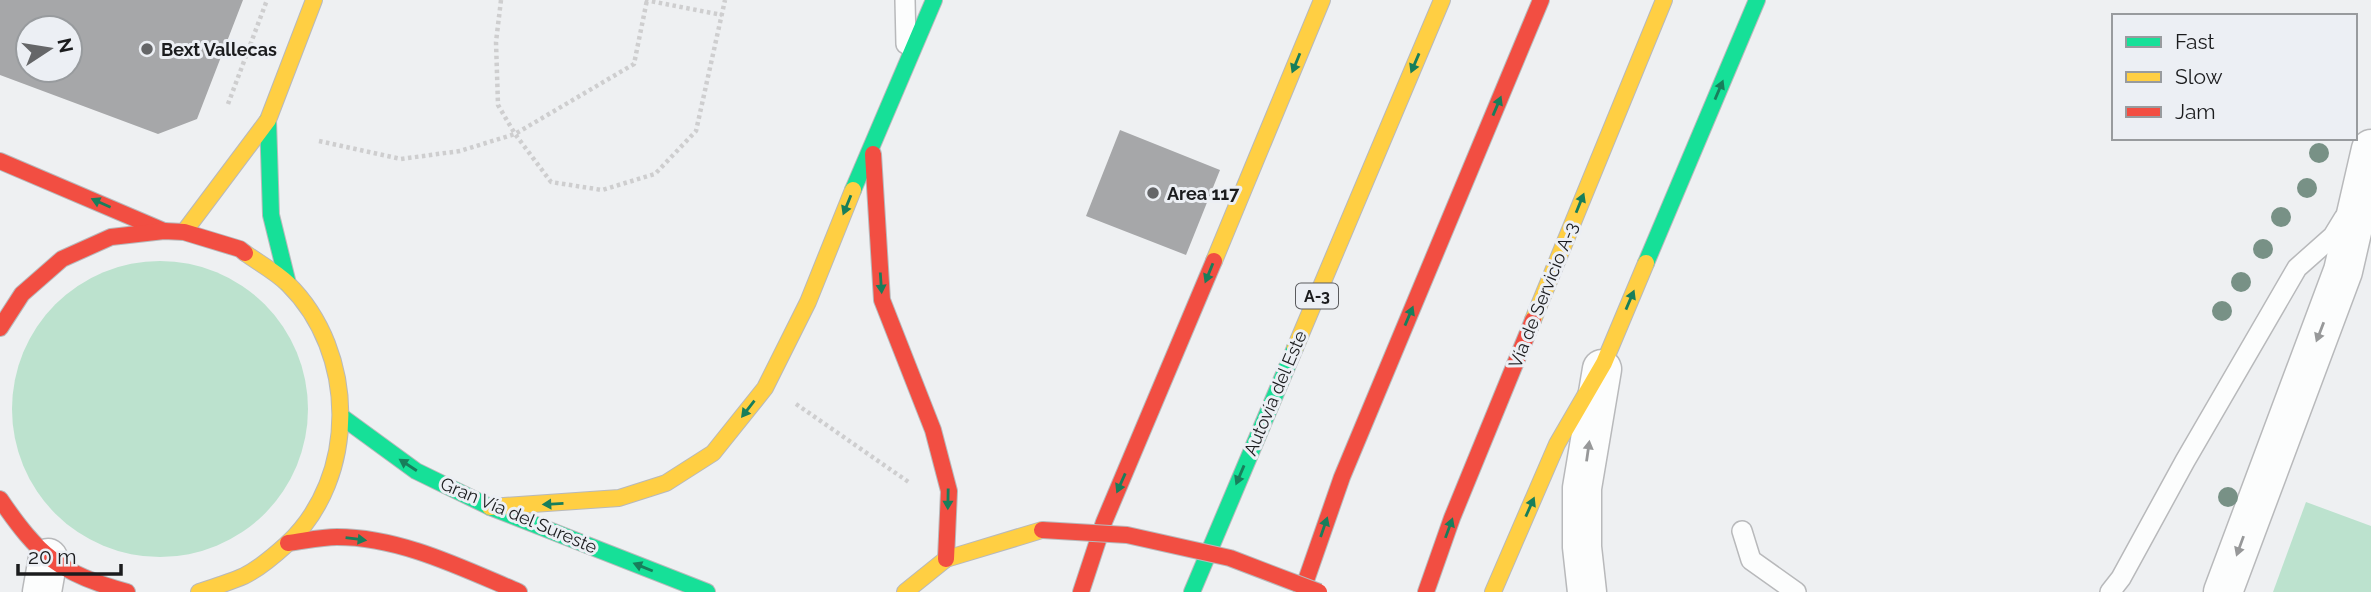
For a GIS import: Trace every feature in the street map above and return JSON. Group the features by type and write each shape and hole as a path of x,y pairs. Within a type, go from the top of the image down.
{"main road":[{"path":"184,232 268,120 314,0"},
{"path":"490,507 620,498 666,483 713,453 765,388 808,303 872,142 934,0"},
{"path":"1081,592 1104,522 1322,0"},
{"name":"Autovía del Este","path":"1192,592 1442,0"},
{"path":"1302,592 1342,477 1541,0"},
{"name":"Vía de Servicio A-3","path":"1426,592 1452,518 1664,0"},
{"path":"1493,592 1558,444 1604,363 1757,0"},
{"path":"268,120 271,215 288,284"},
{"path":"872,142 882,300 933,430 949,491 946,559"},
{"path":"0,161 164,230"},
{"path":"0,328 22,294 62,259 111,237 164,230 184,232 240,249 288,284 318,323 336,368 342,417 335,463 317,506 288,543 246,575 199,592"},
{"name":"Gran Vía del Sureste","path":"342,417 416,471 490,507 707,592"},
{"path":"0,499 39,563"},
{"path":"905,592 946,559 1042,530 1127,535 1230,558 1320,592"},
{"path":"0,533 39,563 93,584 127,592"},
{"path":"288,543 338,537 386,543 477,574 519,592"}],"street":[{"path":"2223,592 2340,281 2371,149"},
{"path":"1587,592 1582,547 1582,488 1604,363"}],"lane":[{"path":"905,0 906,63"},
{"path":"2110,592 2121,578 2185,461 2297,268 2333,236 2360,192"},
{"path":"2333,236 2340,281"},
{"path":"1742,531 1751,559 1796,592"}],"path":[{"path":"228,104 267,0"},
{"path":"502,0 496,42 498,105 515,134 551,182 602,190 655,174 696,131 725,0"},
{"path":"319,141 401,159 460,150 515,134 634,64 646,0 722,15"},
{"path":"793,401 919,489"}],"green space":[{"path":"145,261 175,261 203,267 230,278 254,294 275,315 291,339 302,366 308,409 302,452 291,479 275,503 254,524 230,540 203,551 175,557 145,557 117,551 90,540 66,524 45,503 29,479 18,452 12,424 12,394 18,366 29,339 45,315 66,294 90,278 117,267"},
{"path":"2306,502 2371,526 2371,592 2273,592"}],"building":[{"name":"Bext Vallecas","path":"0,0 243,0 197,119 158,134 24,84 84,84 84,14 14,14 14,80 0,75"},
{"name":"Area 117","path":"1120,130 1220,170 1186,255 1086,216"}],"traffic: fast":[{"path":"853,190 934,0"},
{"path":"1646,263 1757,0"},
{"path":"268,120 271,215 288,284"},
{"path":"1192,592 1295,348"},
{"path":"342,417 416,471 490,507 707,592"}],"traffic: slow":[{"path":"184,232 268,120 314,0"},
{"path":"1214,261 1322,0"},
{"path":"1295,348 1442,0"},
{"path":"1533,320 1664,0"},
{"path":"490,507 619,498 666,483 713,453 765,388 808,302 853,190"},
{"path":"199,592 244,576 287,544 311,516 327,485 337,450 340,414 337,378 327,344 311,312 288,284 245,253"},
{"path":"1493,592 1557,444 1604,363 1646,263"},
{"path":"905,592 946,559 1042,530"}],"traffic: jam":[{"path":"1302,592 1342,477 1541,0"},
{"path":"873,154 882,300 933,430 949,491 946,559"},
{"path":"0,161 164,231"},
{"path":"0,328 22,294 62,259 111,237 164,231 184,232 240,249 245,253"},
{"path":"1081,592 1104,522 1214,261"},
{"path":"1426,592 1452,518 1533,320"},
{"path":"0,499 26,535 53,560 84,578 127,592"},
{"path":"1042,530 1127,535 1230,558 1319,592"},
{"path":"288,543 337,537 384,542 430,555 519,592"}],"place":[{"name":"Bext Vallecas","path":"147,49"},
{"name":"Area 117","path":"1153,193"}]}
